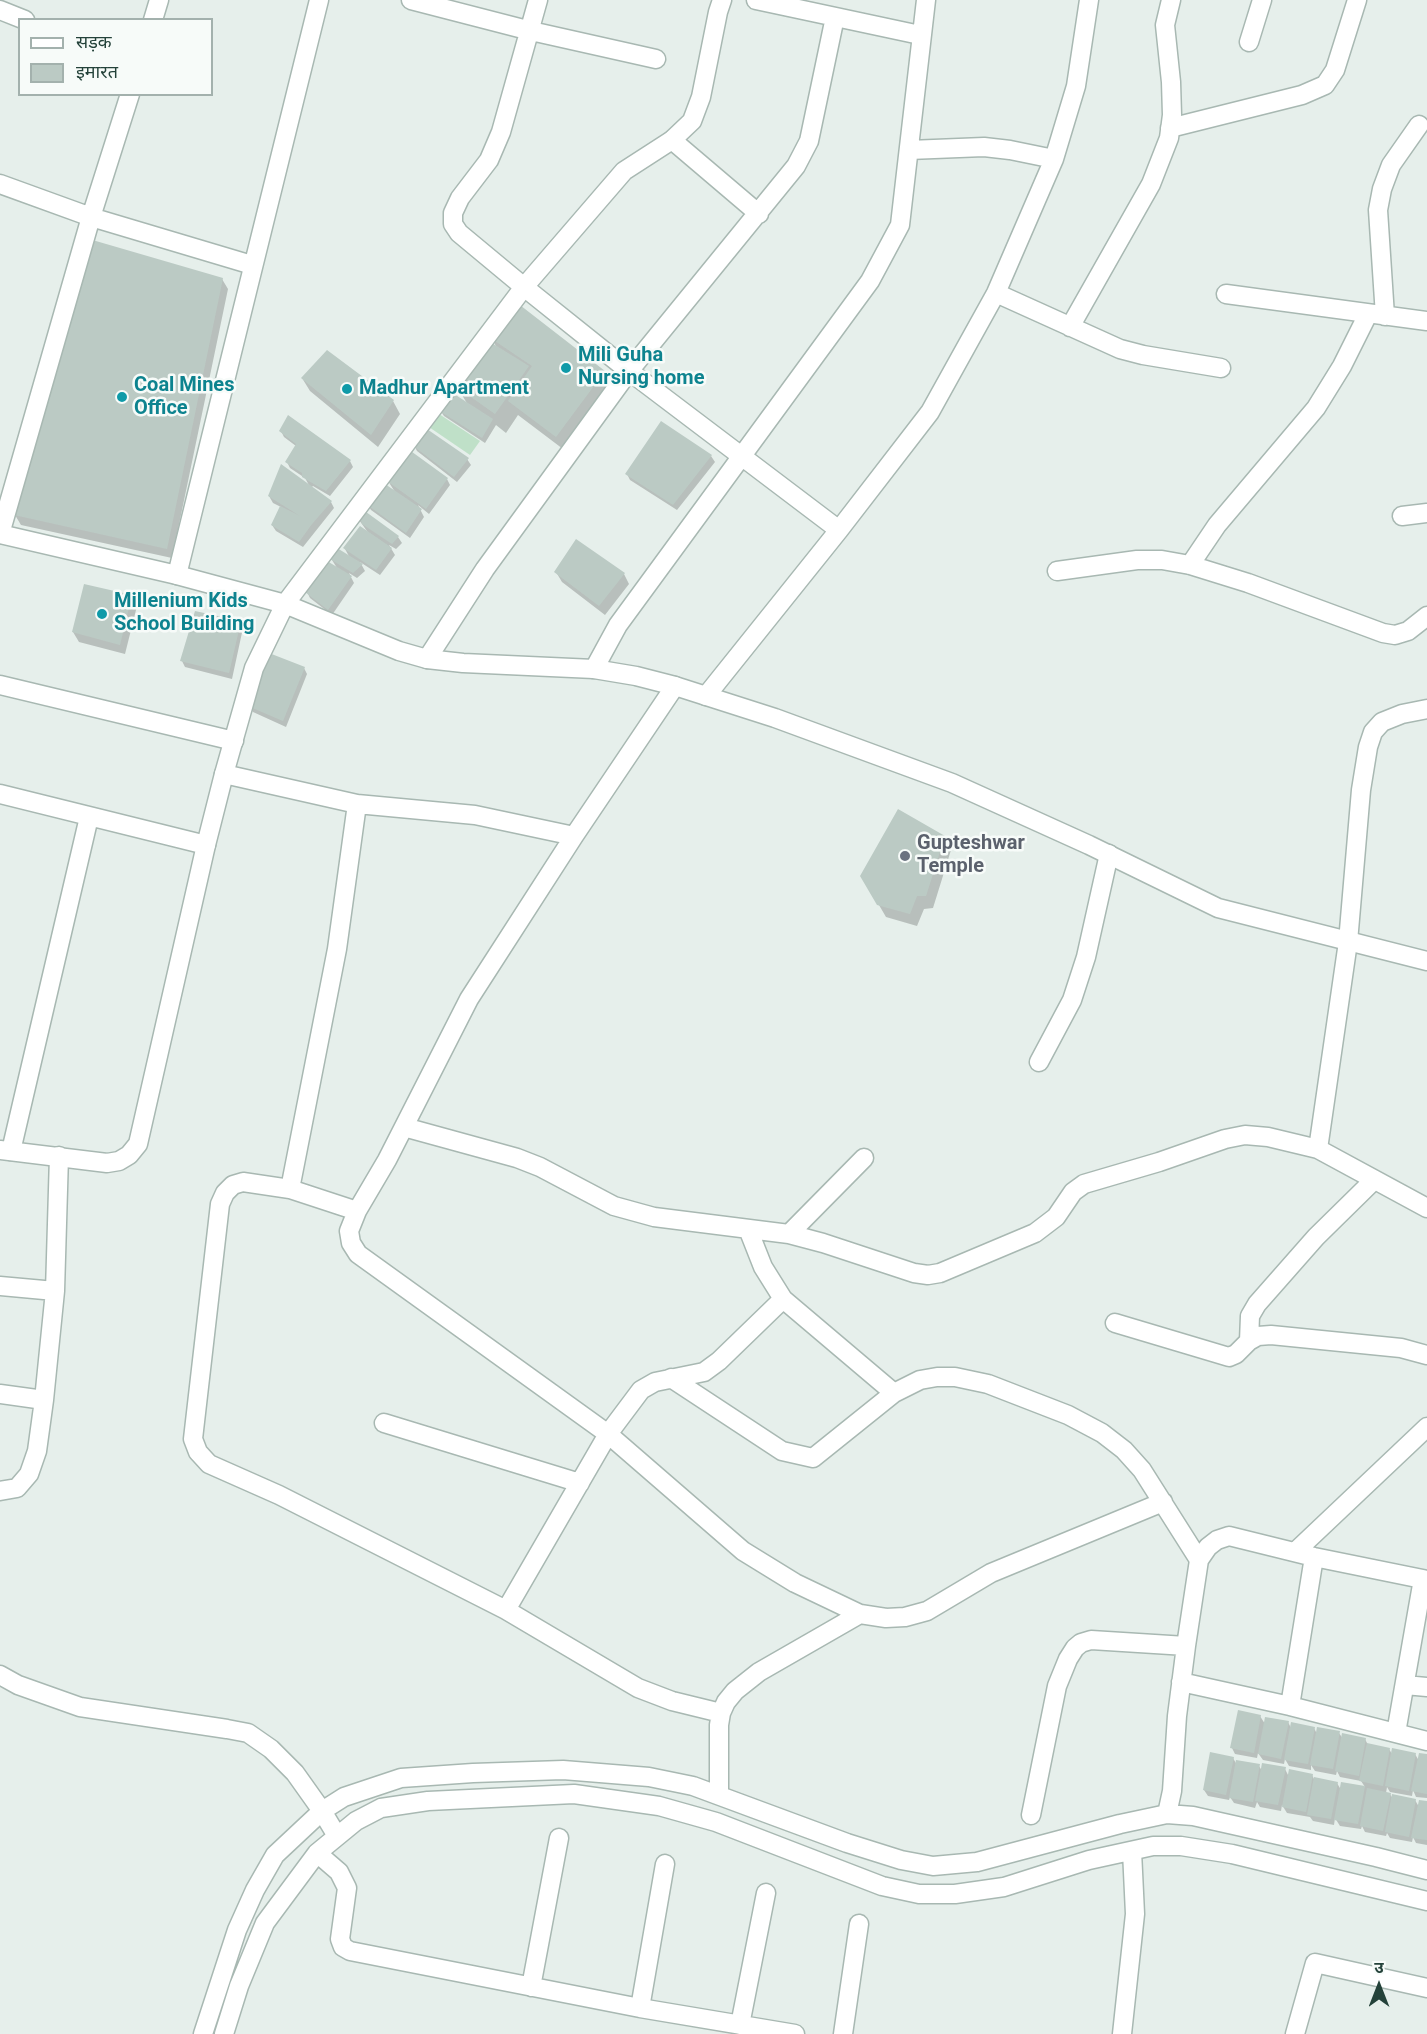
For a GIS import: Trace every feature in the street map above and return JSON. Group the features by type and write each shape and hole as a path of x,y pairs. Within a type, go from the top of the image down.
{"street":[{"path":"154,18 159,0"},
{"path":"177,575 319,0"},
{"path":"411,0 531,31 657,59"},
{"path":"538,0 531,31 497,141 489,160 460,198 453,213 453,224 459,233 629,371 839,530"},
{"path":"89,816 5,1150 107,1163 119,1161 129,1155 138,1144 224,774 254,668 285,604 524,287 624,171 672,140 692,121 701,97 722,0"},
{"path":"756,0 920,35"},
{"path":"594,669 618,625 870,281 900,225 920,35 926,0"},
{"path":"706,696 930,412 996,293 1054,159 1076,86 1089,0"},
{"path":"1070,327 1151,184 1168,138 1171,82 1165,25 1171,0"},
{"path":"1249,42 1262,0"},
{"path":"1170,128 1302,95 1326,85 1335,70 1357,0"},
{"path":"0,10 20,18"},
{"path":"428,659 485,569 629,371 796,166 809,141 835,17"},
{"path":"129,96 91,217 0,534 177,575 285,604 399,651 428,659 464,663 594,669 675,686 775,717 952,783 1218,908 1427,961"},
{"path":"1190,565 1217,525 1317,408 1376,315 1378,210 1382,189 1391,165 1419,124"},
{"path":"672,140 759,214"},
{"path":"909,150 984,147 1054,159"},
{"path":"0,184 91,217 252,265"},
{"path":"996,293 1120,349 1221,368"},
{"path":"1226,294 1427,321"},
{"path":"1402,516 1427,513"},
{"path":"1057,572 1137,560 1162,560 1190,565 1248,584 1383,633 1395,635 1408,631 1427,616"},
{"path":"0,685 234,741"},
{"path":"675,686 574,836 470,999 404,1127 357,1210 349,1231 351,1243 358,1254 608,1434 743,1551 795,1583 860,1614 886,1618 905,1617 927,1611 991,1573 1163,1502"},
{"path":"1318,1149 1348,942 1361,790 1368,747 1373,732 1382,722 1402,714 1427,709"},
{"path":"224,774 357,804 475,815 574,836"},
{"path":"0,794 206,845"},
{"path":"290,1189 337,949 357,804"},
{"path":"1039,1062 1072,1000 1086,957 1109,855"},
{"path":"404,1127 517,1158 540,1167 614,1206 654,1217 789,1234 928,1275 940,1274 1035,1233 1056,1217 1073,1192 1084,1184 1159,1162 1225,1139 1245,1135 1268,1137 1318,1149 1427,1208"},
{"path":"0,1491 17,1488 29,1474 37,1451 45,1400 55,1291 59,1156"},
{"path":"789,1234 864,1158"},
{"path":"1249,1341 1250,1316 1257,1304 1316,1238 1374,1180"},
{"path":"357,1210 290,1189 243,1182 233,1185 225,1193 220,1204 193,1439 198,1452 209,1464 279,1496 506,1610 638,1688 672,1701 721,1713"},
{"path":"748,1229 763,1267 783,1299 894,1393"},
{"path":"0,1286 55,1291"},
{"path":"506,1610 608,1434 641,1390 655,1382 704,1371 719,1361 783,1299"},
{"path":"1115,1323 1228,1357 1236,1354 1249,1341 1258,1336 1271,1335 1401,1348 1427,1355"},
{"path":"672,1378 782,1451 813,1458 894,1393 920,1380 955,1377 988,1384 1068,1415 1102,1432 1124,1450 1142,1470 1199,1560"},
{"path":"0,1394 45,1400"},
{"path":"384,1423 580,1484"},
{"path":"1295,1552 1427,1427"},
{"path":"1167,1814 1172,1791 1180,1682 1199,1560 1208,1547 1217,1540 1229,1536 1314,1557 1425,1579 1396,1733"},
{"path":"1290,1706 1314,1557"},
{"path":"719,1795 721,1713 735,1690 759,1672 860,1614"},
{"path":"1031,1815 1057,1686 1075,1648 1082,1642 1091,1640 1186,1646"},
{"path":"0,1675 18,1685 80,1707 248,1733 271,1749 295,1773 337,1836"},
{"path":"1180,1682 1290,1706 1427,1741"},
{"path":"1405,1685 1427,1687"},
{"path":"203,2034 237,1930 255,1890 275,1856 322,1811 344,1797 401,1778 563,1770 649,1777 693,1786 847,1843 901,1860 933,1866 977,1862 1120,1824 1167,1814 1192,1816 1427,1870"},
{"path":"224,2034 239,1986 265,1923 317,1853 356,1821 381,1808 428,1801 574,1794 671,1809 716,1822 882,1886 919,1894 955,1894 1004,1887 1089,1860 1153,1846 1180,1846 1232,1854 1427,1901"},
{"path":"531,1987 559,1838"},
{"path":"1122,2034 1135,1914 1132,1851"},
{"path":"317,1853 339,1872 347,1888 340,1939 343,1947 350,1951 640,2008 795,2034"},
{"path":"640,2008 665,1864"},
{"path":"740,2025 766,1893"},
{"path":"843,2034 859,1924"},
{"path":"1296,2034 1315,1963 1427,1988"}],"green space":[{"path":"436,412 480,441 470,455 426,425"}],"building":[{"name":"Coal Mines Office","path":"89,239 223,278 167,549 14,515"},
{"name":"Mili Guha Nursing home","path":"516,302 605,371 556,437 508,401 532,366 489,337"},
{"path":"487,340 529,366 495,414 454,385"},
{"name":"Madhur Apartment","path":"327,350 394,400 371,435 301,378"},
{"path":"451,392 493,419 482,438 438,410"},
{"path":"288,415 351,460 326,491 302,477 302,473 285,462 296,444 279,431"},
{"path":"661,421 712,455 673,505 625,474"},
{"path":"424,427 469,458 454,477 412,445"},
{"path":"408,449 448,478 426,509 387,481"},
{"path":"281,464 332,501 299,542 271,525 280,506 300,516 268,496"},
{"path":"385,484 422,509 406,533 366,504"},
{"path":"362,509 399,536 392,544 355,517"},
{"path":"360,526 392,548 376,570 343,548"},
{"path":"576,539 625,573 599,606 554,572"},
{"path":"337,548 363,564 353,573 330,559"},
{"path":"327,561 352,576 328,610 305,592"},
{"name":"Millenium Kids School Building","path":"84,584 132,595 120,645 72,632"},
{"path":"195,611 241,621 229,673 180,661"},
{"path":"269,653 305,667 283,721 248,706"},
{"name":"Gupteshwar Temple","path":"898,809 945,836 926,896 917,896 910,914 877,905 860,876"},
{"path":"1238,1710 1261,1715 1254,1753 1230,1748"},
{"path":"1265,1717 1289,1721 1281,1759 1258,1754"},
{"path":"1291,1722 1315,1727 1308,1764 1284,1760"},
{"path":"1317,1727 1340,1731 1333,1769 1310,1765"},
{"path":"1342,1733 1366,1738 1359,1776 1335,1771"},
{"path":"1367,1743 1390,1748 1383,1786 1359,1781"},
{"path":"1392,1748 1416,1753 1409,1791 1385,1786"},
{"path":"1210,1752 1234,1757 1226,1795 1203,1790"},
{"path":"1419,1753 1427,1754 1427,1794 1411,1791"},
{"path":"1236,1760 1260,1764 1253,1802 1229,1798"},
{"path":"1262,1763 1286,1767 1278,1805 1255,1801"},
{"path":"1289,1769 1313,1774 1306,1812 1282,1807"},
{"path":"1314,1777 1338,1782 1331,1819 1307,1815"},
{"path":"1341,1782 1365,1786 1358,1824 1334,1820"},
{"path":"1367,1788 1391,1793 1383,1831 1360,1826"},
{"path":"1392,1794 1416,1799 1409,1837 1385,1832"},
{"path":"1419,1800 1427,1801 1427,1840 1411,1838"}],"place":[{"name":"Mili Guha Nursing home","path":"566,368"},
{"name":"Madhur Apartment","path":"347,389"},
{"name":"Coal Mines Office","path":"122,397"},
{"name":"Millenium Kids School Building","path":"102,614"},
{"name":"Gupteshwar Temple","path":"905,856"}]}
